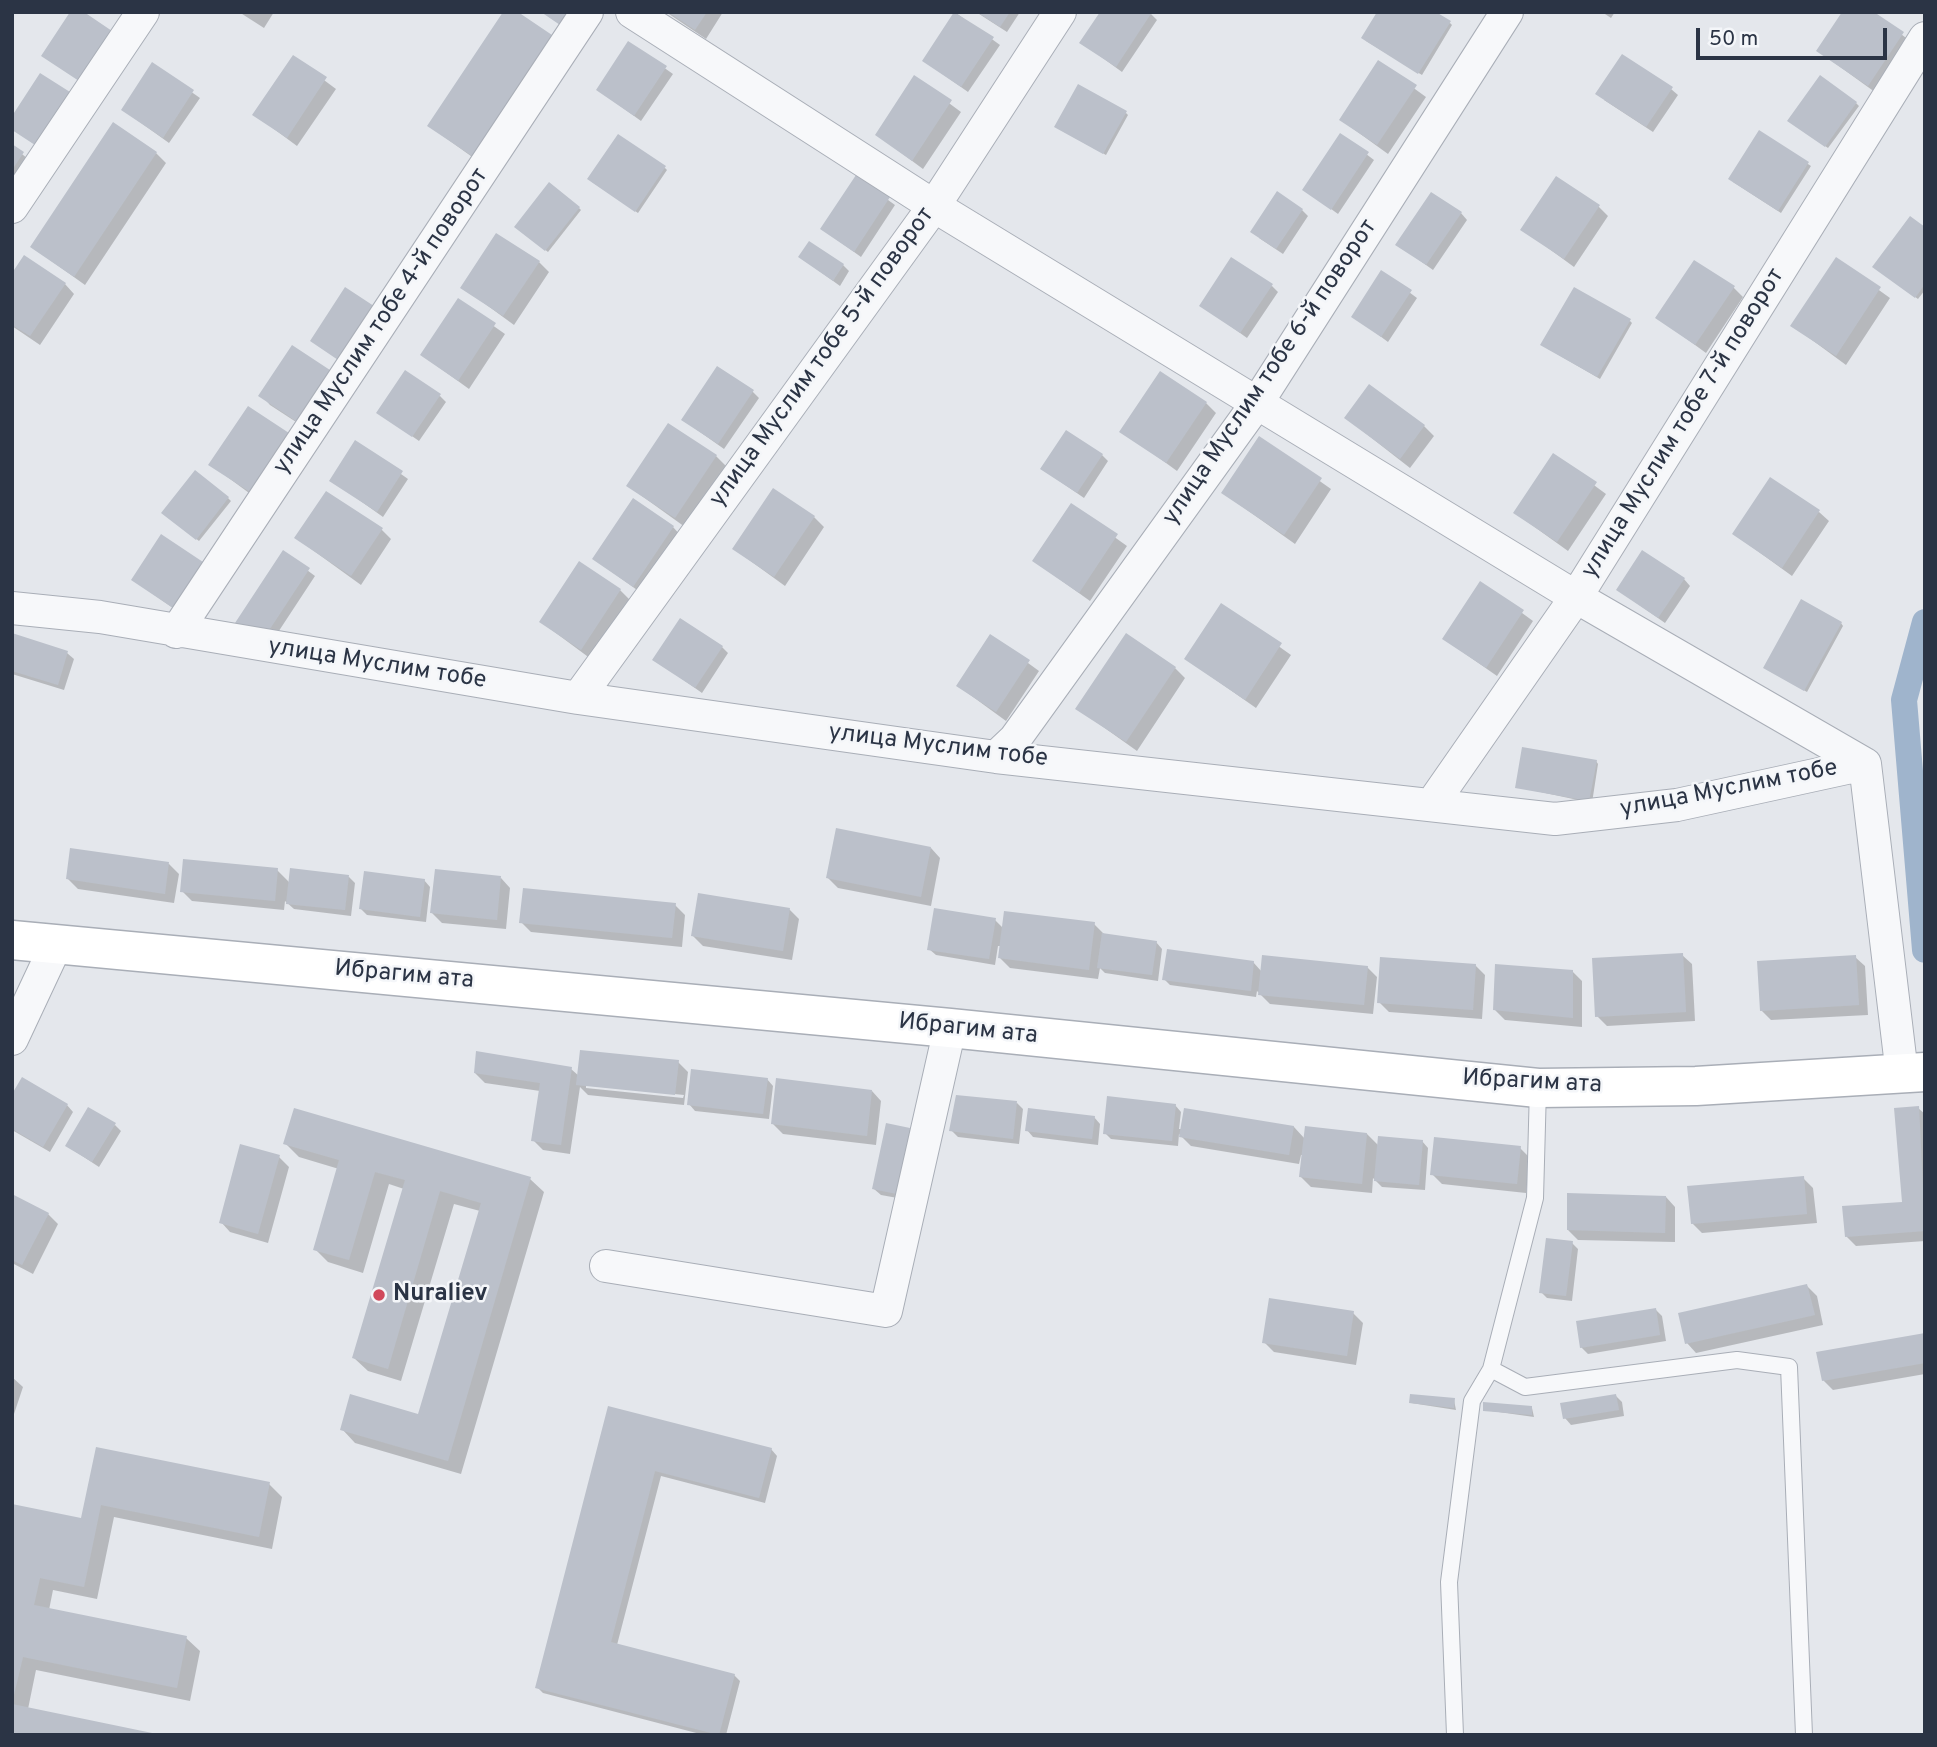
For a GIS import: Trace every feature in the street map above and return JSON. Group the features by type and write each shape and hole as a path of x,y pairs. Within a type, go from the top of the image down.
{"street":[{"path":"12,207 143,12"},
{"name":"улица Муслим тобе 4-й поворот","path":"176,632 587,12"},
{"path":"632,12 934,206 1257,403 1576,597 1865,764 1913,1073"},
{"name":"улица Муслим тобе 5-й поворот","path":"578,698 934,206 1060,12"},
{"name":"улица Муслим тобе 6-й поворот","path":"996,757 1015,739 1257,403 1507,12"},
{"name":"улица Муслим тобе 7-й поворот","path":"1432,804 1576,597 1925,38"},
{"name":"улица Муслим тобе","path":"12,608 100,617 578,698 996,757 1555,819 1677,805 1865,764"},
{"name":"Ибрагим ата","path":"12,940 950,1028 1538,1088 1696,1086 1913,1073"},
{"path":"12,1040 57,943"},
{"path":"606,1266 886,1311 950,1028"}],"lane":[{"path":"1455,1735 1449,1582 1472,1401 1492,1369 1535,1198 1538,1088"},
{"path":"1492,1369 1525,1387 1737,1360 1789,1367 1804,1735"}],"building":[{"path":"70,12 84,12 112,31 79,81 41,56"},
{"path":"503,12 518,12 552,35 472,156 427,126"},
{"path":"541,12 569,12 560,25"},
{"path":"668,12 707,12 695,30"},
{"path":"954,12 994,37 961,87 922,61"},
{"path":"977,12 1010,12 1000,27"},
{"path":"1100,12 1152,12 1116,67 1079,43"},
{"path":"1377,12 1436,12 1451,21 1418,74 1361,38"},
{"path":"1842,12 1874,12 1904,32 1868,86 1816,51"},
{"path":"628,41 667,66 634,116 596,90"},
{"path":"1622,54 1673,87 1646,127 1595,94"},
{"path":"293,55 327,77 287,138 252,115"},
{"path":"1378,60 1417,85 1377,145 1339,120"},
{"path":"152,62 194,90 163,138 121,110"},
{"path":"40,73 70,92 35,145 12,130 12,116"},
{"path":"914,75 952,100 912,161 875,135"},
{"path":"1820,75 1857,102 1825,147 1787,121"},
{"path":"1078,84 1127,111 1103,154 1054,127"},
{"path":"113,122 157,152 74,277 30,247"},
{"path":"1759,130 1809,162 1778,211 1728,179"},
{"path":"1340,133 1369,152 1331,210 1302,190"},
{"path":"618,134 666,166 635,212 587,179"},
{"path":"12,144 24,152 12,170"},
{"path":"856,175 890,197 854,252 820,229"},
{"path":"1556,176 1600,205 1564,259 1520,230"},
{"path":"549,182 580,207 545,251 514,227"},
{"path":"1277,191 1303,209 1276,249 1250,232"},
{"path":"1431,192 1462,212 1426,265 1395,245"},
{"path":"1910,216 1925,227 1925,284 1915,298 1872,267"},
{"path":"496,233 540,261 503,316 460,288"},
{"path":"809,241 844,264 833,281 798,257"},
{"path":"24,255 66,283 30,336 12,325 12,273"},
{"path":"1231,257 1273,284 1240,333 1199,306"},
{"path":"1836,257 1881,287 1836,356 1790,326"},
{"path":"1694,260 1735,286 1695,345 1655,318"},
{"path":"1381,270 1412,290 1381,337 1351,317"},
{"path":"345,287 380,310 344,364 310,341"},
{"path":"1574,287 1631,319 1597,377 1540,345"},
{"path":"458,298 496,323 458,381 420,355"},
{"path":"292,345 336,374 302,425 258,396"},
{"path":"717,366 754,390 718,444 681,420"},
{"path":"405,370 441,394 412,437 376,413"},
{"path":"1160,371 1207,402 1166,463 1119,432"},
{"path":"1369,384 1425,425 1400,459 1344,418"},
{"path":"248,406 289,433 250,492 208,465"},
{"path":"668,423 717,455 675,518 626,486"},
{"path":"1066,430 1103,454 1077,493 1040,469"},
{"path":"1259,436 1322,478 1284,535 1221,493"},
{"path":"355,440 403,471 377,512 329,481"},
{"path":"1553,453 1597,482 1557,542 1513,513"},
{"path":"195,470 229,497 196,540 161,513"},
{"path":"1770,477 1820,510 1782,568 1732,534"},
{"path":"773,488 815,516 774,577 732,549"},
{"path":"326,491 383,528 351,576 294,538"},
{"path":"633,498 674,526 633,587 592,559"},
{"path":"1071,503 1118,534 1079,593 1032,561"},
{"path":"161,534 203,562 173,608 131,580"},
{"path":"283,550 310,568 262,641 235,623"},
{"path":"1642,550 1685,578 1658,618 1616,590"},
{"path":"579,561 621,589 581,650 539,622"},
{"path":"1480,581 1524,610 1486,668 1442,639"},
{"path":"1801,599 1842,622 1804,691 1763,668"},
{"path":"1221,603 1282,643 1245,700 1184,659"},
{"path":"680,618 723,646 695,688 652,660"},
{"path":"12,633 68,651 58,685 12,671"},
{"path":"1126,633 1176,667 1126,742 1075,709"},
{"path":"990,634 1030,660 996,712 956,686"},
{"path":"1522,747 1597,760 1589,801 1515,788"},
{"path":"836,828 931,847 921,897 826,878"},
{"path":"70,848 169,862 165,894 66,879"},
{"path":"183,859 278,868 275,901 180,892"},
{"path":"290,868 349,875 345,910 286,904"},
{"path":"435,869 501,876 497,920 430,913"},
{"path":"364,871 425,879 420,917 359,909"},
{"path":"523,888 676,903 672,938 519,923"},
{"path":"698,893 790,908 783,951 691,936"},
{"path":"934,908 996,918 989,959 927,950"},
{"path":"1004,911 1095,922 1089,970 998,958"},
{"path":"1102,933 1157,941 1152,975 1097,968"},
{"path":"1167,949 1254,961 1251,991 1162,980"},
{"path":"1683,953 1686,1012 1595,1017 1592,958"},
{"path":"1262,955 1368,966 1364,1005 1258,995"},
{"path":"1856,955 1859,1005 1760,1011 1757,961"},
{"path":"1380,957 1476,964 1473,1010 1377,1003"},
{"path":"1495,964 1573,970 1573,1018 1493,1010"},
{"path":"580,1050 679,1060 675,1095 576,1085"},
{"path":"476,1051 572,1067 561,1145 531,1141 540,1083 474,1073"},
{"path":"691,1069 768,1078 763,1114 687,1105"},
{"path":"22,1077 68,1104 43,1147 12,1129 12,1094"},
{"path":"776,1078 872,1090 867,1136 771,1124"},
{"path":"956,1095 1017,1101 1013,1139 949,1131"},
{"path":"1107,1096 1176,1104 1172,1141 1103,1134"},
{"path":"1919,1106 1925,1231 1845,1237 1842,1206 1902,1202 1894,1108"},
{"path":"88,1107 116,1123 92,1162 65,1146"},
{"path":"294,1108 531,1177 448,1461 340,1430 350,1394 418,1414 481,1203 440,1191 388,1369 352,1358 405,1180 375,1172 349,1260 313,1250 339,1160 283,1144"},
{"path":"1028,1108 1095,1116 1092,1139 1025,1131"},
{"path":"1184,1108 1294,1126 1289,1155 1179,1137"},
{"path":"886,1123 910,1128 897,1194 872,1189"},
{"path":"1305,1126 1367,1133 1362,1184 1299,1177"},
{"path":"1378,1136 1423,1140 1419,1185 1374,1181"},
{"path":"1434,1137 1521,1146 1517,1184 1430,1175"},
{"path":"240,1144 280,1155 258,1234 219,1223"},
{"path":"1804,1176 1807,1214 1691,1224 1687,1186"},
{"path":"1567,1193 1666,1196 1665,1233 1567,1230"},
{"path":"12,1194 49,1213 22,1265 12,1260"},
{"path":"1546,1238 1573,1241 1566,1296 1539,1293"},
{"path":"1807,1284 1815,1315 1685,1344 1678,1313"},
{"path":"1269,1298 1354,1311 1347,1356 1262,1343"},
{"path":"1656,1308 1660,1335 1580,1348 1576,1321"},
{"path":"1925,1333 1925,1363 1822,1381 1816,1352"},
{"path":"1410,1394 1455,1398 1454,1408 1409,1403"},
{"path":"1616,1394 1619,1410 1563,1419 1560,1403"},
{"path":"1483,1402 1532,1406 1532,1415 1483,1411"},
{"path":"608,1406 772,1448 759,1498 655,1471 611,1642 735,1674 719,1735 535,1688"},
{"path":"96,1447 270,1482 259,1537 101,1505 84,1587 40,1578 34,1605 187,1636 177,1688 23,1657 12,1703 12,1504 81,1518"},
{"path":"12,1704 157,1734 157,1735 12,1735"}],"waterway":[{"path":"1925,622 1904,700 1925,950"}],"place":[{"name":"Nuraliev","path":"379,1295"}]}
